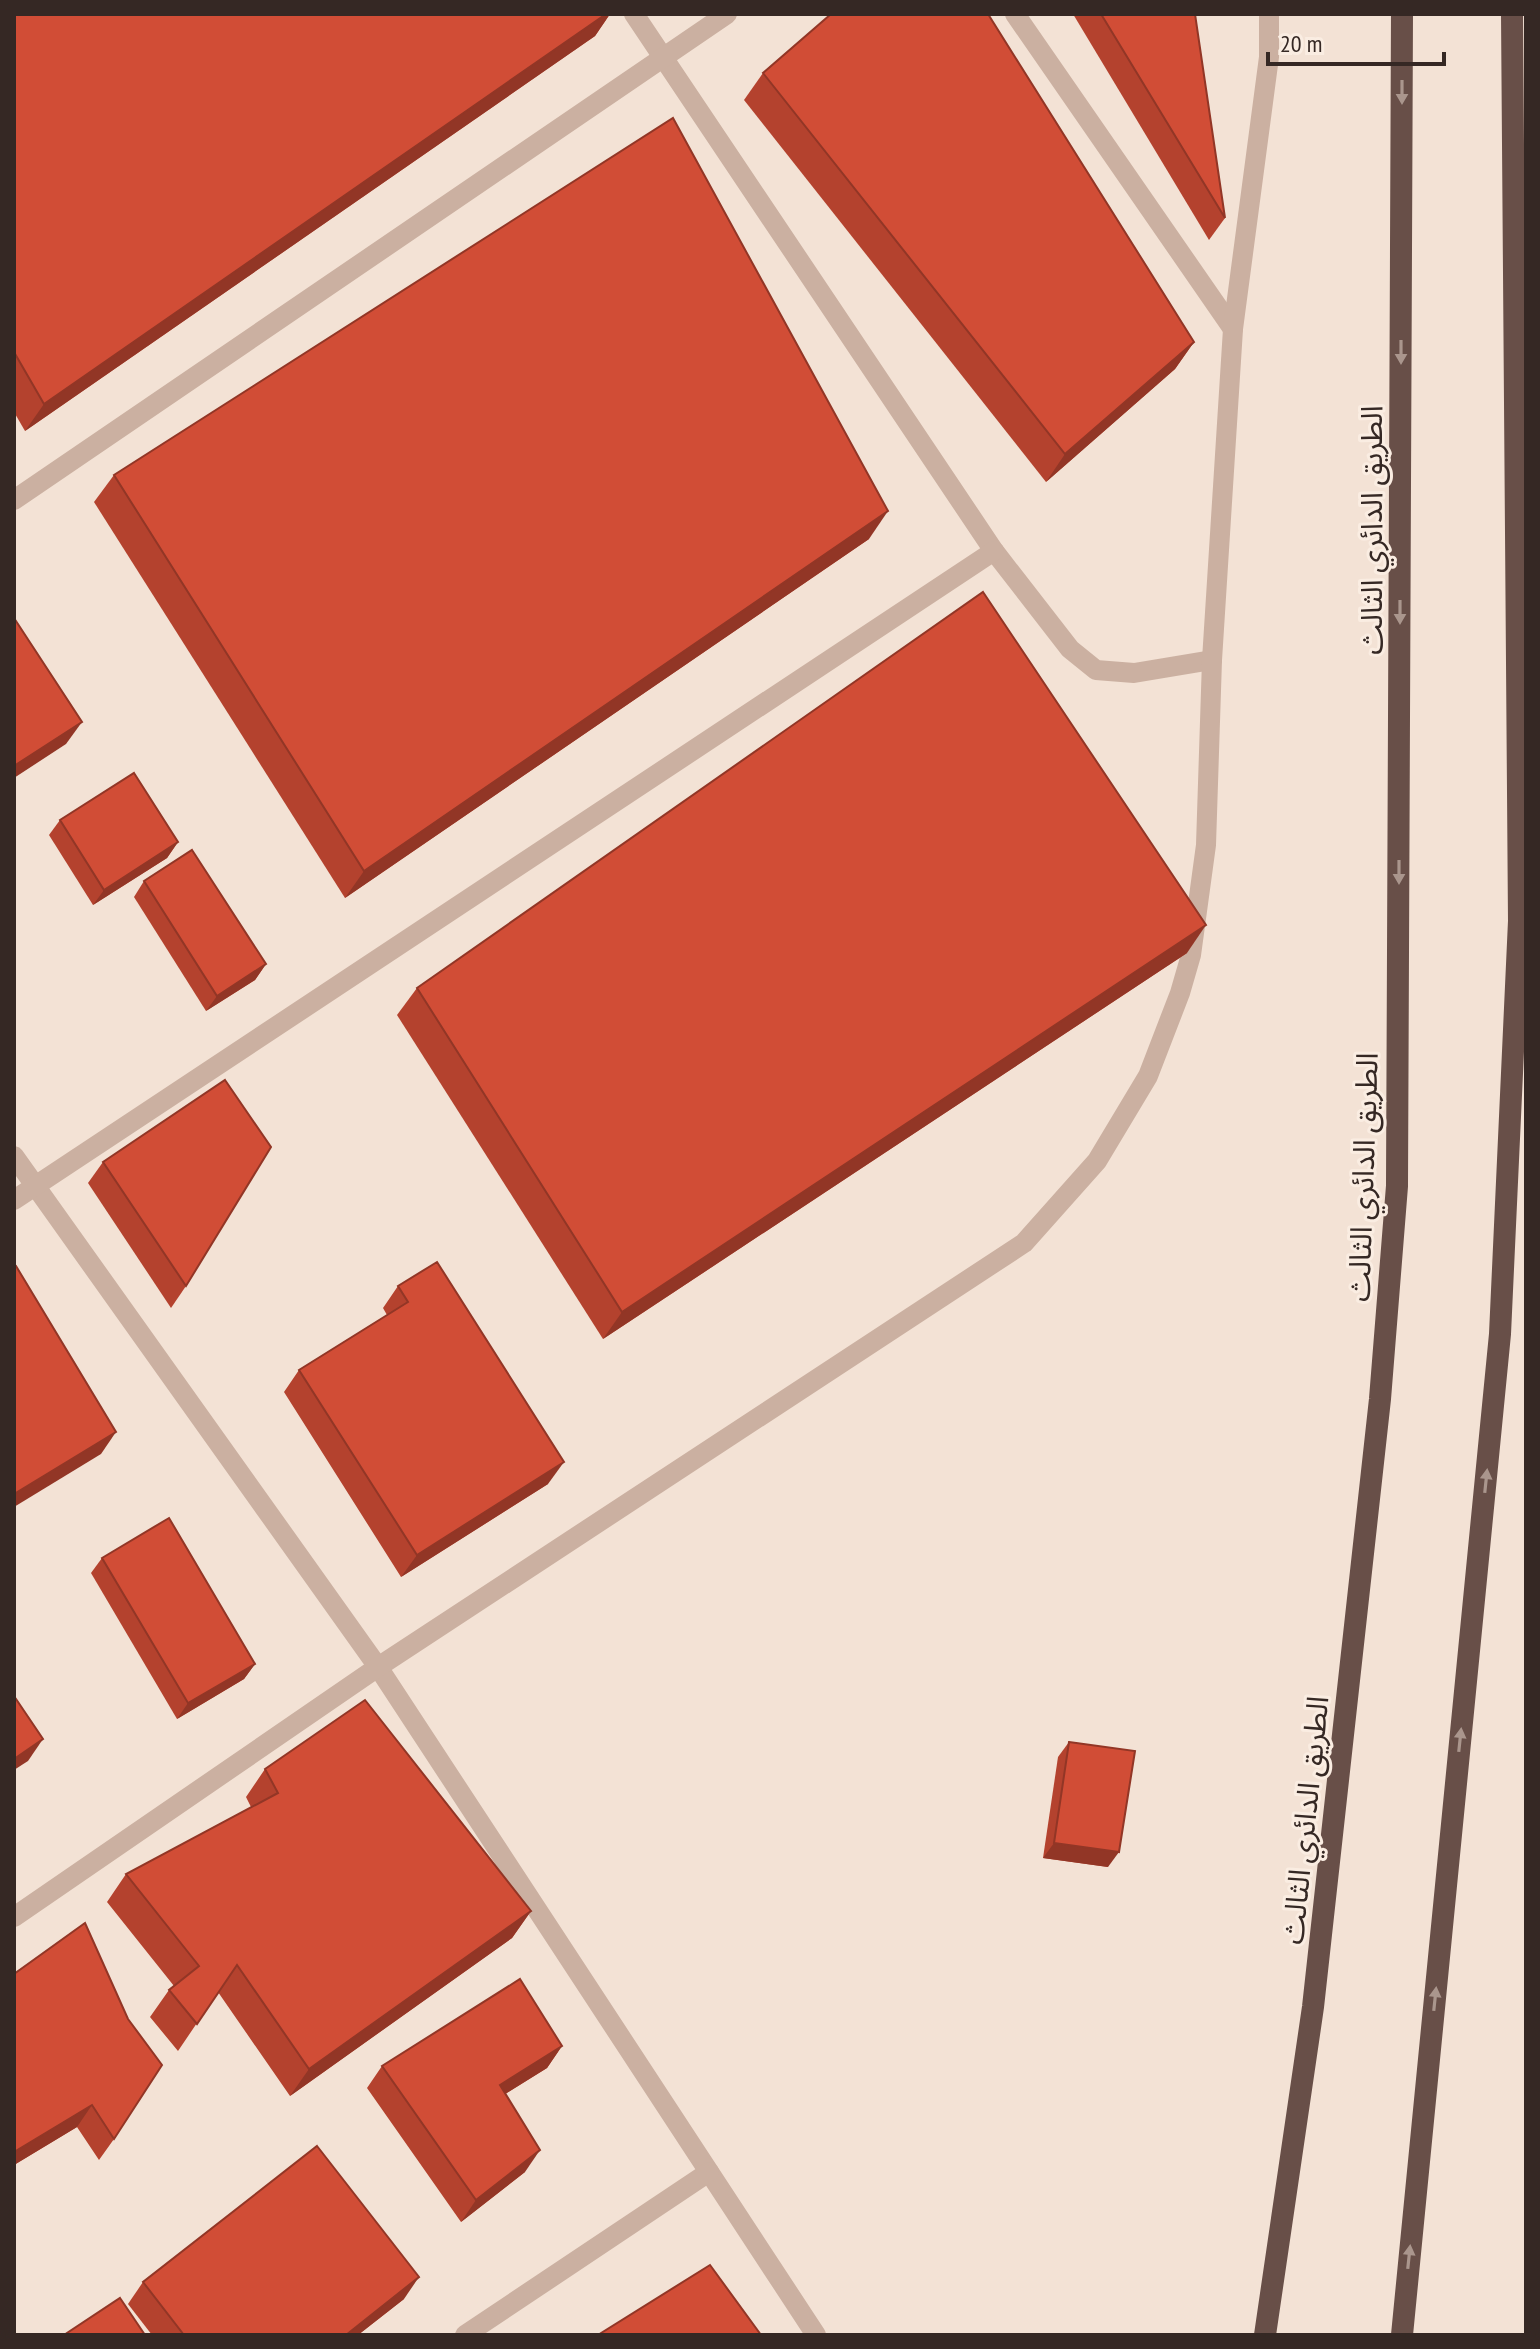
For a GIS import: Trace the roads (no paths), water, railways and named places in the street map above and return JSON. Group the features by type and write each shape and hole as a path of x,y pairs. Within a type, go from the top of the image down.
{"highway":[{"name":"الطريق الدائري الثالث","path":"1265,2335 1315,1992 1380,1399 1397,1186 1402,14"},
{"path":"1402,2335 1500,1334 1519,921 1512,14"}],"street":[{"path":"634,14 994,551 1070,649 1096,670 1134,673 1212,660"},
{"path":"14,500 727,14"},
{"path":"1015,14 1233,329"},
{"path":"14,1917 378,1667 1024,1243 1097,1161 1148,1076 1191,955 1206,845 1212,660 1233,329 1269,57 1269,14"},
{"path":"14,1200 994,551"},
{"path":"14,1156 378,1667 816,2335"},
{"path":"465,2335 709,2172"}]}
